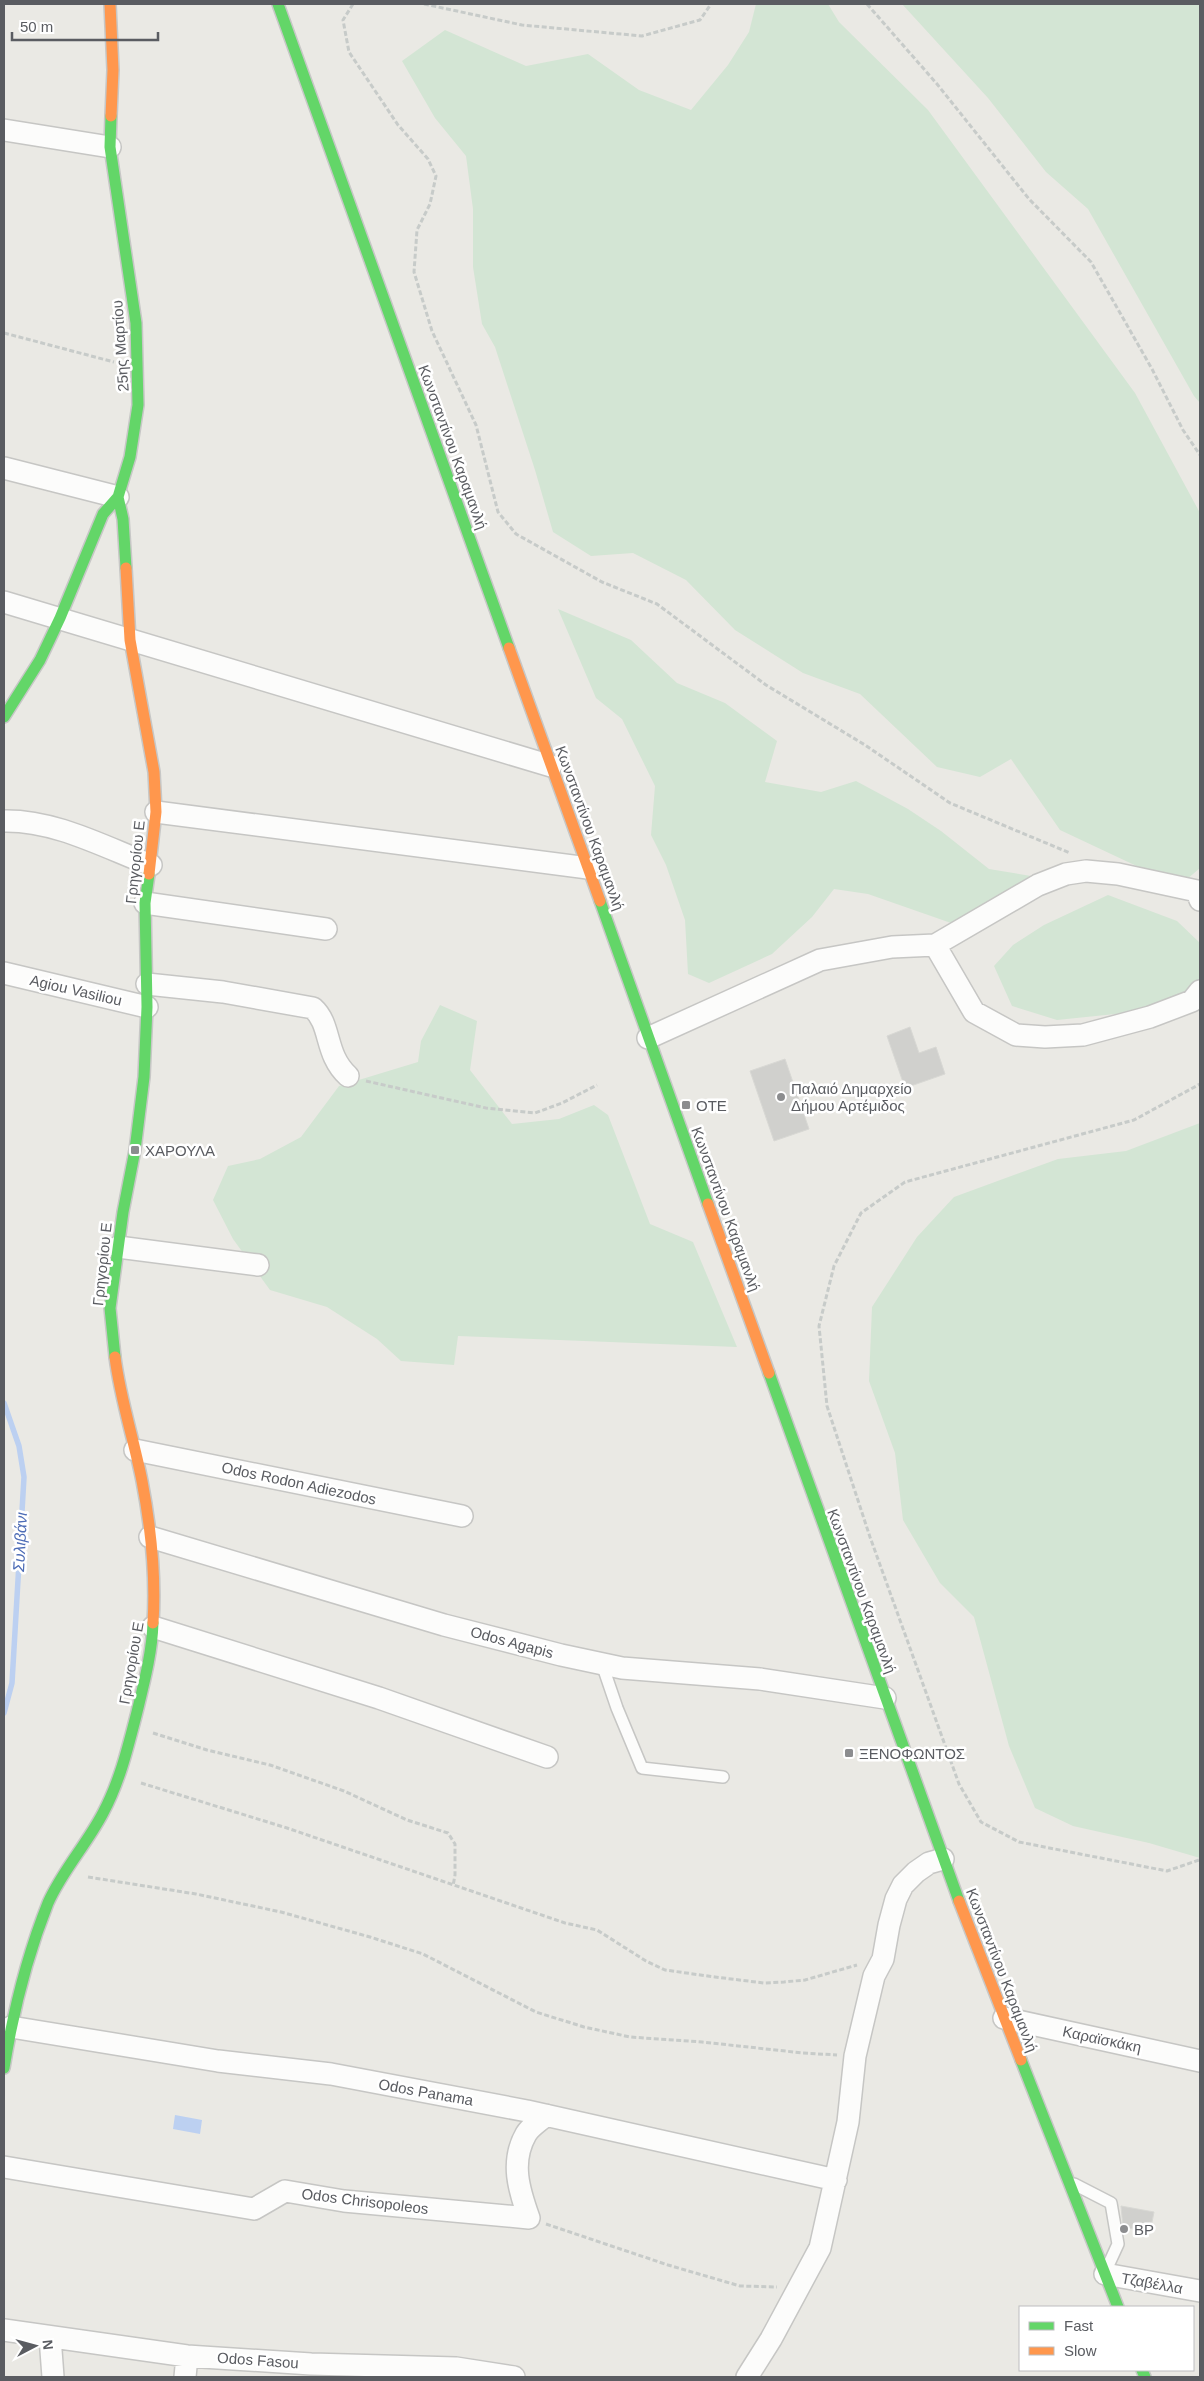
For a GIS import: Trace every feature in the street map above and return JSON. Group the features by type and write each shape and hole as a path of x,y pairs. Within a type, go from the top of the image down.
{"main road":[{"name":"25ης Μαρτίου","path":"4,716 40,660 60,618 103,514 118,497 132,440 138,405 136,323 110,147 112,70 110,4"},
{"name":"Κωνσταντίνου Καραμανλή","path":"278,4 943,1859 1118,2306"},
{"name":"Γρηγορίου Ε","path":"4,2068 11,2027 49,1902 64,1874 103,1813 118,1777 134,1727 146,1674 153,1627 155,1586 150,1537 136,1450 116,1362 110,1308 118,1247 135,1150 144,1077 147,1007 145,903 156,812 154,772 130,640 123,519 118,497"}],"street":[{"path":"4,130 110,147"},
{"path":"4,468 118,497"},
{"path":"4,602 552,766"},
{"path":"156,812 588,868"},
{"path":"4,821 25,821 59,830 151,865"},
{"path":"648,1038 820,960 892,947 935,945 1038,885 1066,874 1086,871 1118,874 1199,892"},
{"path":"145,903 326,929"},
{"path":"935,945 974,1012 1016,1035 1045,1037 1083,1035 1192,1001 1200,990"},
{"name":"Agiou Vasiliou","path":"4,973 147,1007"},
{"path":"147,984 223,992 313,1008 321,1016 328,1044 338,1067 348,1076"},
{"path":"118,1247 258,1265"},
{"name":"Odos Rodon Adiezodos","path":"136,1450 462,1516"},
{"name":"Odos Agapis","path":"150,1537 444,1625 602,1664 622,1668 760,1679 885,1698"},
{"path":"153,1627 379,1698 547,1757"},
{"path":"747,2377 771,2339 820,2248 848,2122 855,2056 874,1976 883,1959 888,1925 903,1886 916,1872 929,1863 943,1859"},
{"name":"Καραϊσκάκη","path":"1004,2018 1200,2061"},
{"name":"Odos Panama","path":"11,2027 218,2061 331,2074 546,2115 836,2180"},
{"path":"529,2218 516,2178 518,2155 527,2133 546,2115"},
{"name":"Odos Chrisopoleos","path":"4,2167 254,2209 285,2191 344,2201 529,2218"},
{"name":"Τζαβέλλα","path":"1105,2274 1200,2291"},
{"name":"Odos Fasou","path":"4,2330 187,2356 313,2370 456,2368 514,2377"},
{"path":"50,2337 53,2377"},
{"path":"185,2377 187,2356"}],"lane":[{"path":"602,1664 617,1708 642,1768 723,1777"},
{"path":"1068,2181 1110,2203 1118,2244 1105,2274"}],"path":[{"path":"353,4 343,20 349,52 398,125 428,159 436,176 430,204 417,230 414,272 432,331 476,425 498,512 516,534 602,582 657,604 766,685 865,745 950,803 1079,857 1086,871"},
{"path":"424,4 522,25 642,36 700,20 711,4"},
{"path":"867,4 937,84 1029,199 1091,262 1152,369 1183,430 1200,455"},
{"path":"4,333 97,359 138,366"},
{"path":"348,1076 375,1085 486,1108 535,1113 562,1104 597,1085"},
{"path":"1200,1084 1134,1120 904,1182 861,1213 834,1266 819,1326 827,1406 836,1434 870,1536 959,1784 981,1822 1019,1842 1167,1871 1200,1859"},
{"path":"134,1727 207,1750 270,1765 344,1791 407,1820 448,1834 455,1844 456,1875 453,1886"},
{"path":"118,1777 287,1828 565,1923 597,1930 646,1961 665,1970 764,1983 784,1982 805,1980 883,1959"},
{"path":"64,1874 196,1894 281,1912 370,1937 423,1954 536,2012 584,2027 630,2037 702,2042 803,2054 855,2056"},
{"path":"529,2218 592,2242 740,2286 799,2287"}],"green space":[{"path":"756,4 828,4 839,22 928,110 1135,393 1200,513 1200,868 1179,886 1060,830 1011,759 980,777 937,767 860,694 803,673 735,630 686,580 633,553 591,556 553,532 495,347 482,324 473,267 473,209 466,156 435,118 402,61 445,30 526,66 588,54 639,90 691,110 728,65 749,32"},
{"path":"902,4 1200,4 1200,403 1194,396 1088,209 1046,172 988,98"},
{"path":"558,609 631,640 677,683 725,703 777,741 765,782 821,792 856,781 908,809 941,831 989,869 1031,876 951,923 868,894 834,889 812,917 772,954 709,983 688,974 685,920 666,865 651,835 655,786 622,719 596,698"},
{"path":"1108,895 1177,921 1200,943 1200,986 1182,996 1125,1013 1057,1020 1012,1006 994,966 1013,945 1044,925"},
{"path":"440,1005 477,1021 470,1070 512,1124 559,1119 594,1105 608,1115 650,1224 693,1242 737,1347 458,1336 454,1365 401,1361 377,1339 327,1307 270,1290 233,1239 213,1200 228,1166 260,1159 301,1137 339,1086 418,1062 421,1041"},
{"path":"1200,1123 1200,1858 1149,1843 1073,1826 1035,1808 1009,1746 974,1617 940,1583 903,1520 895,1453 869,1381 872,1307 917,1237 954,1197 1058,1159 1126,1151"}],"water":[{"path":"175,2115 202,2120 200,2134 173,2129"}],"building":[{"path":"910,1027 919,1053 936,1047 945,1074 905,1088 887,1036"},
{"path":"785,1059 809,1129 774,1141 750,1071"},
{"path":"1121,2206 1154,2212 1150,2232 1123,2227"}],"waterway":[{"name":"Συλιβάνι","path":"4,1403 19,1446 24,1477 12,1683 4,1713"}],"traffic: fast":[{"path":"278,4 509,648"},
{"path":"4,717 40,660 60,618 103,514 118,497 130,457 138,405 136,323 110,147 111,116"},
{"path":"118,497 123,519 126,568"},
{"path":"115,1357 110,1308 123,1212 135,1150 144,1077 147,1007 145,903 149,874"},
{"path":"600,901 708,1204"},
{"path":"769,1373 959,1901"},
{"path":"4,2068 22,1984 48,1903 60,1880 97,1824 119,1776 145,1679 153,1623"},
{"path":"1021,2060 1118,2306"},
{"path":"1142,2371 1145,2377"}],"traffic: slow":[{"path":"110,4 113,70 111,116"},
{"path":"126,568 130,640 154,772 156,812 149,874"},
{"path":"509,648 600,901"},
{"path":"708,1204 769,1373"},
{"path":"115,1357 148,1516 153,1569 153,1623"},
{"path":"959,1901 1021,2060"}],"place":[{"name":"Παλαιό Δημαρχείο Δήμου Αρτέμιδος","path":"781,1097"},
{"name":"ΟΤΕ","path":"686,1105"},
{"name":"ΧΑΡΟΥΛΑ","path":"135,1150"},
{"name":"ΞΕΝΟΦΩΝΤΟΣ","path":"849,1753"},
{"name":"BP","path":"1124,2229"}]}
